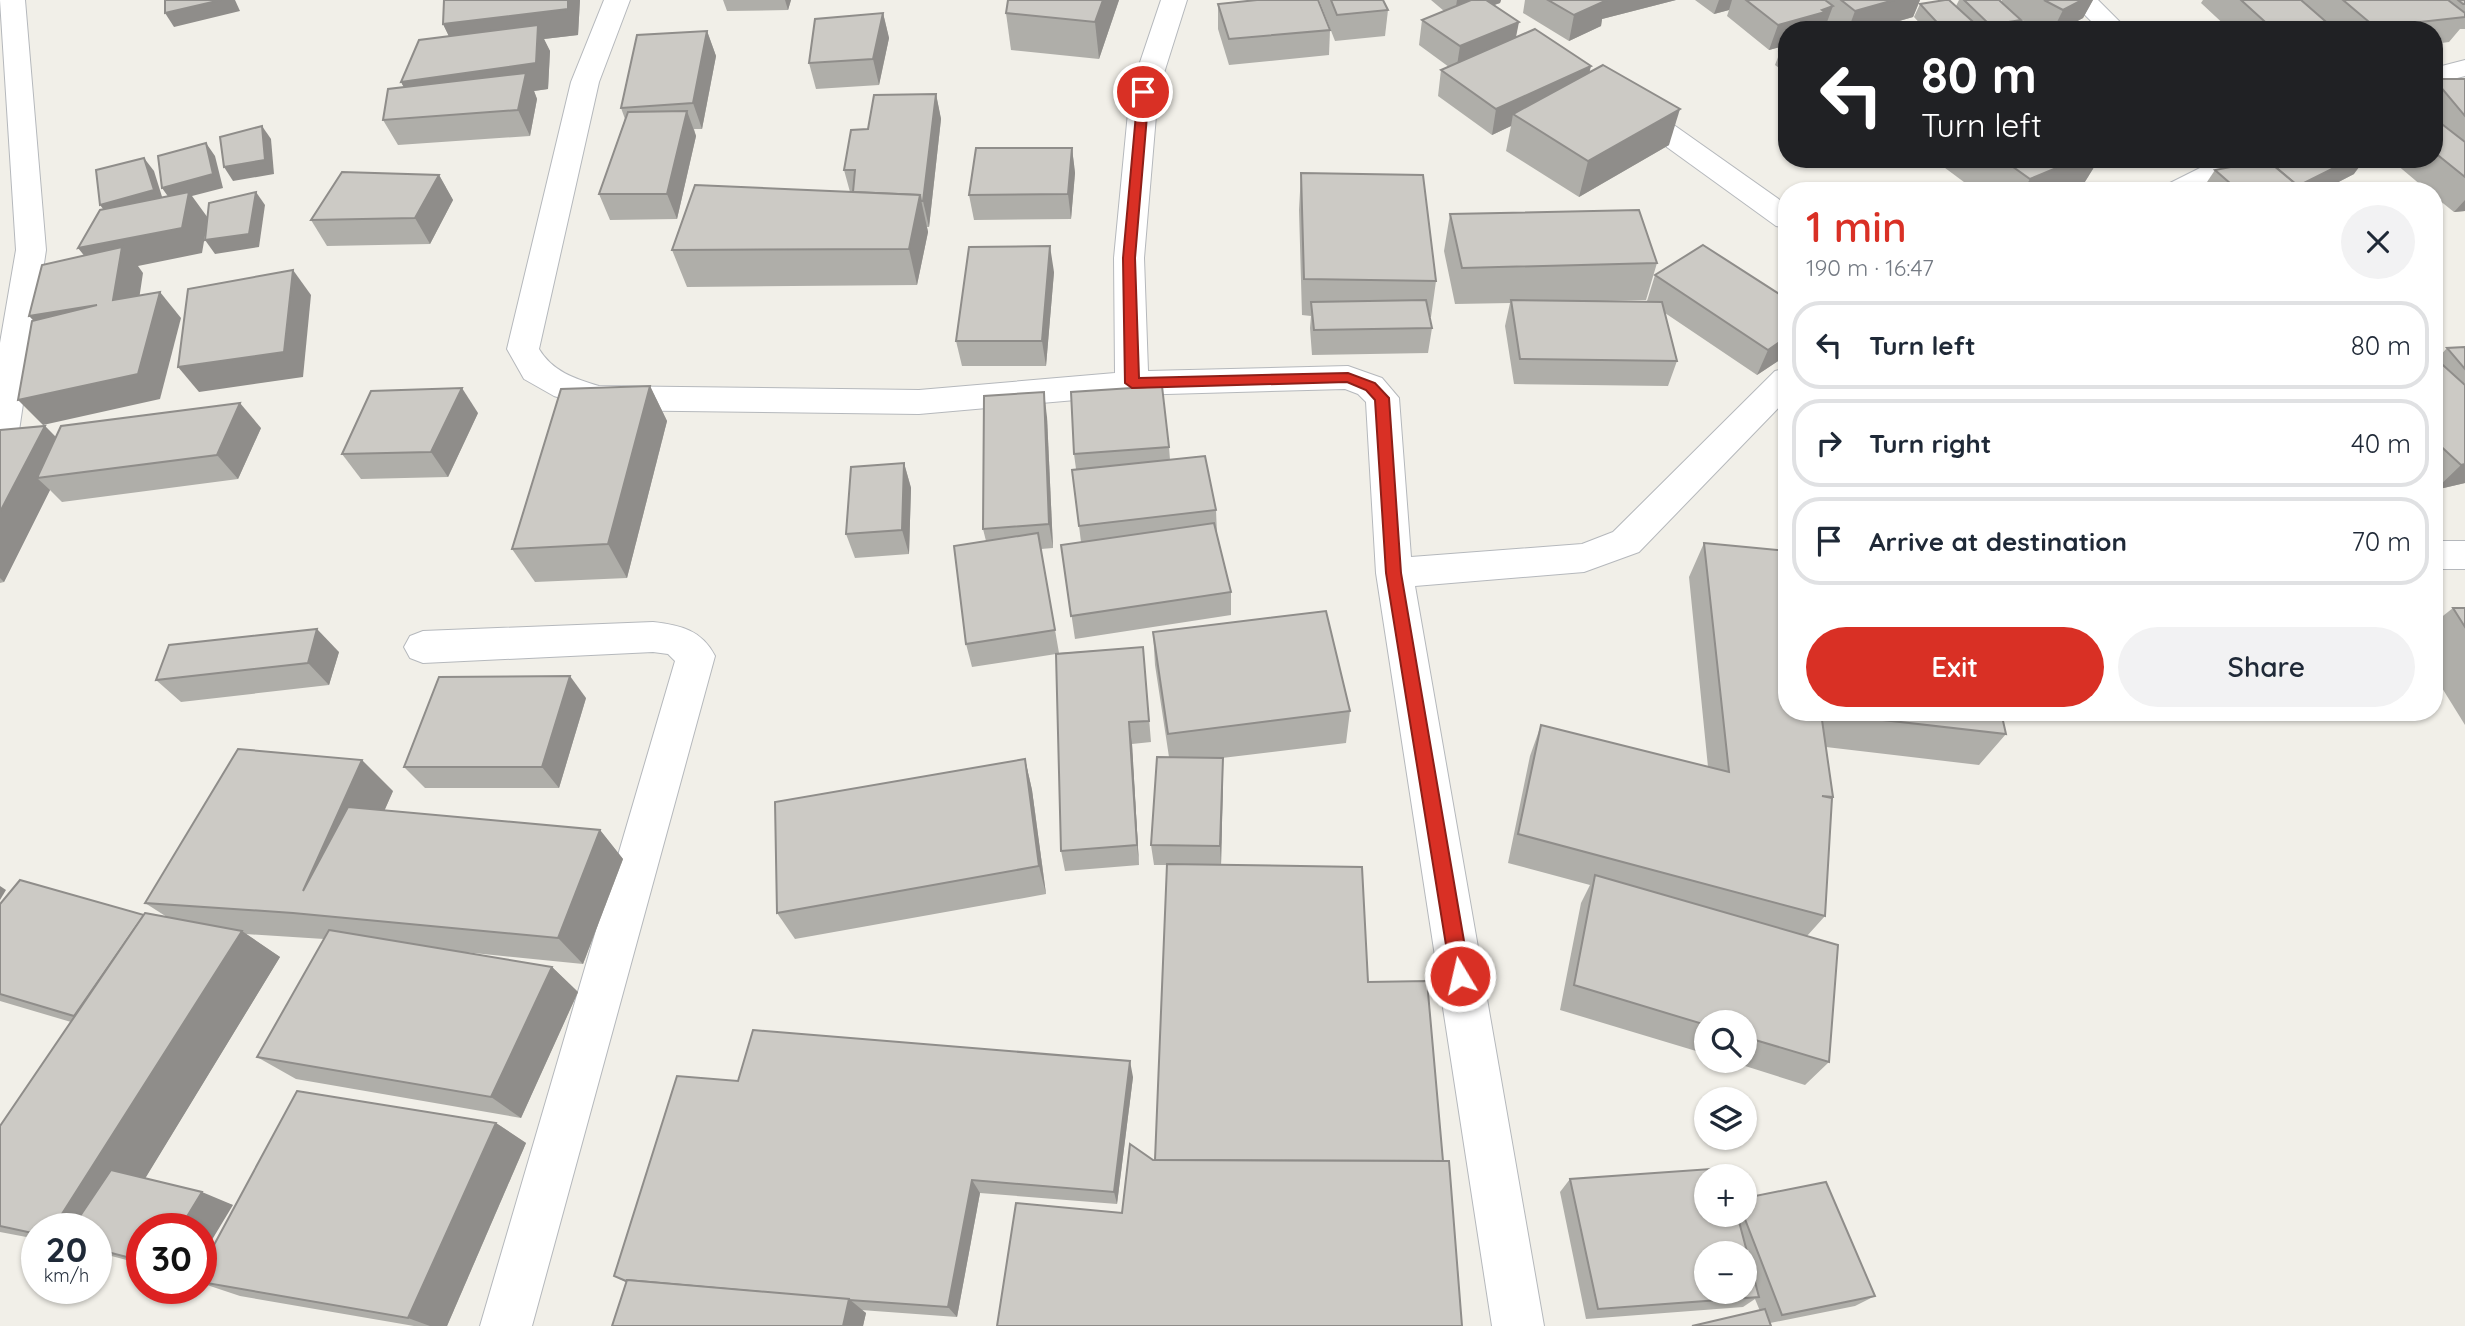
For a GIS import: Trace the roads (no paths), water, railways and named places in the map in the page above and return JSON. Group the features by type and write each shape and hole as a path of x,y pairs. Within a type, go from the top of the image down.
{"street":[{"path":"0,444 31,250 12,0"},
{"path":"617,0 584,82 523,349 536,371 566,388 598,398 919,402 1132,383 1348,377 1370,386 1382,398 1394,573 1518,1326"},
{"path":"1132,383 1129,258 1143,92 1174,0"},
{"path":"2083,0 2105,21"},
{"path":"2443,74 2465,68"},
{"path":"1602,88 1778,213"},
{"path":"2194,182 2223,168"},
{"path":"0,260 31,250"},
{"path":"1394,573 1584,558 1626,542 1778,388"},
{"path":"2443,555 2465,555"},
{"path":"423,647 653,637 678,640 696,656 506,1326"}]}
